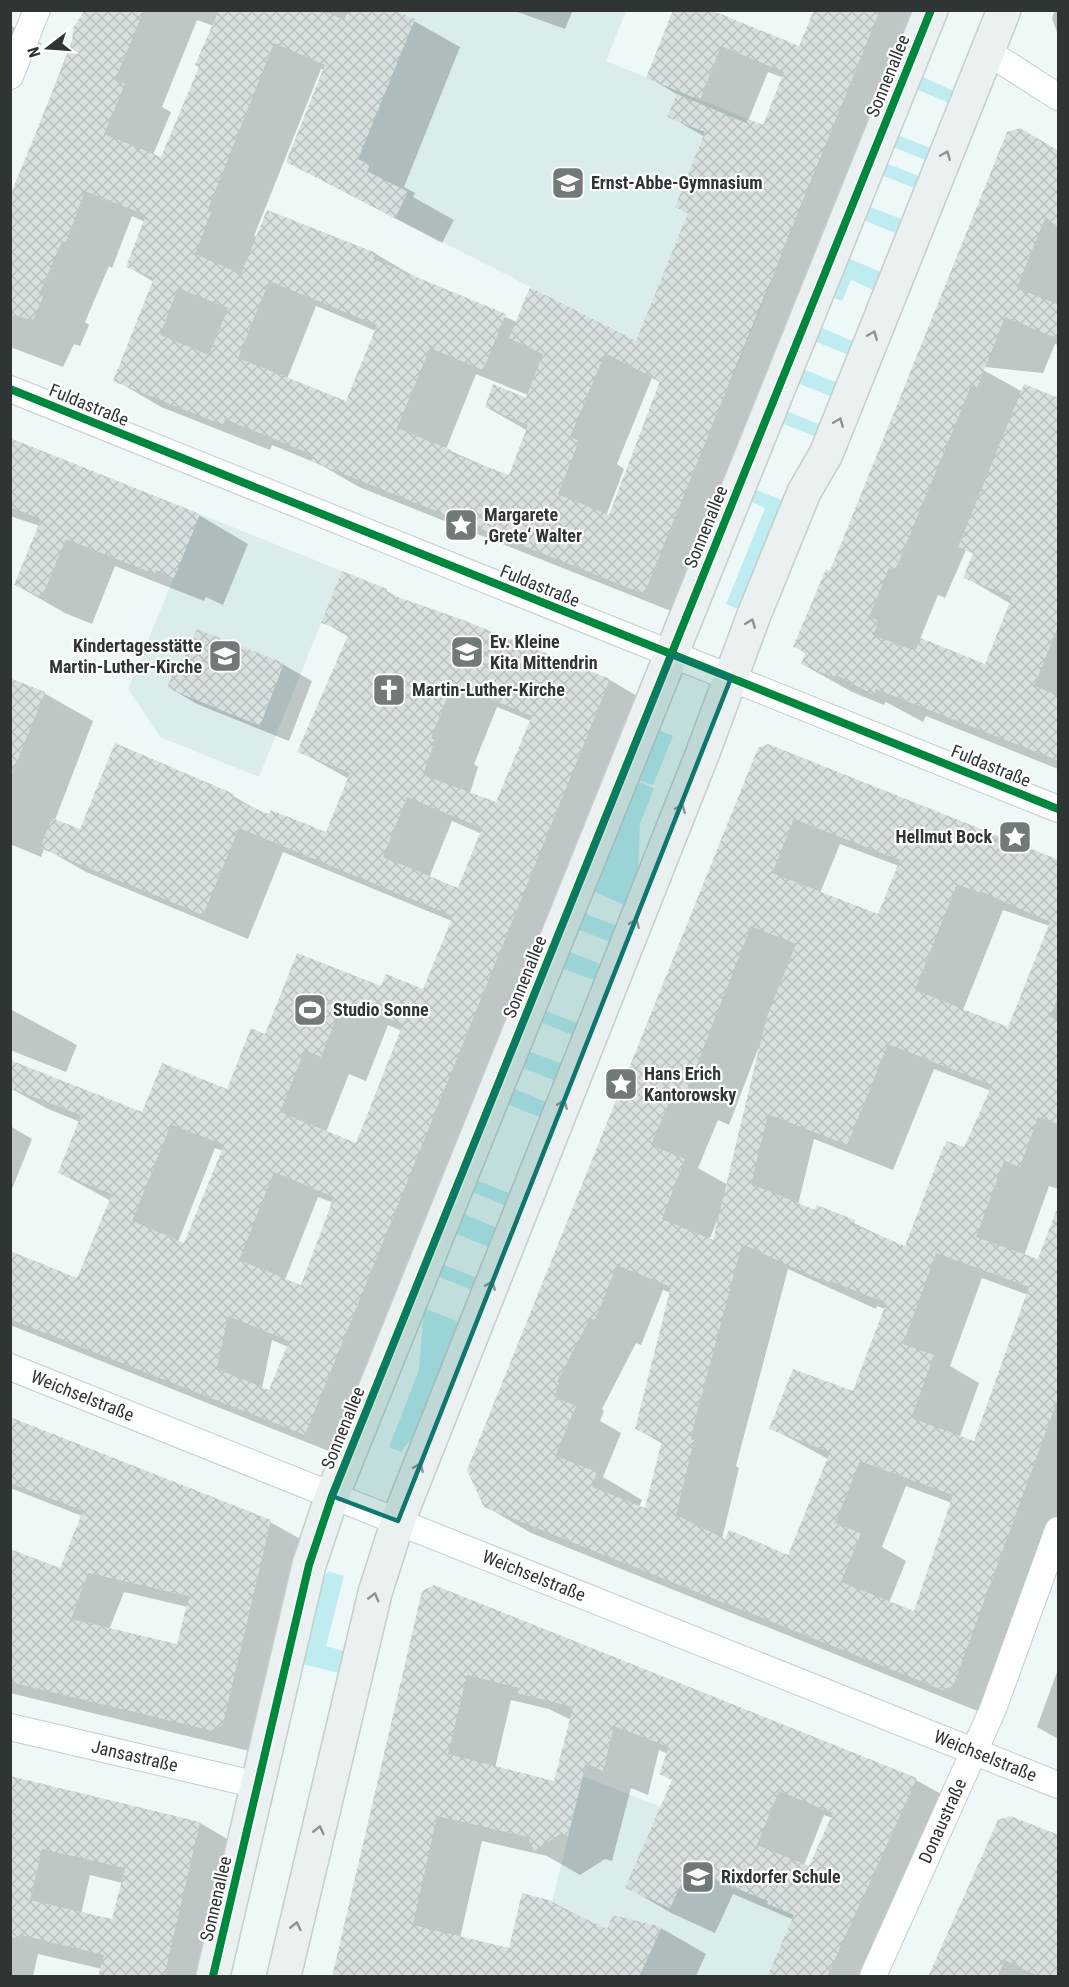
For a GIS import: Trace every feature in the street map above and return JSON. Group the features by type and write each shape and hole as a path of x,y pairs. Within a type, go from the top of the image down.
{"main road":[{"name":"Sonnenallee","path":"213,1977 309,1565 332,1496 931,10"},
{"path":"284,1977 372,1604 398,1521 794,515 826,454 1004,10"}],"street":[{"path":"10,76 37,10"},
{"path":"988,52 1059,97"},
{"name":"Fuldastraße","path":"10,389 1059,809"},
{"name":"Weichselstraße","path":"10,1367 1059,1785"},
{"name":"Donaustraße","path":"873,1977 993,1709 1059,1530"},
{"name":"Jansastraße","path":"10,1727 258,1785"}],"highlighted area":[{"path":"672,655 731,678 398,1521 332,1496"}],"shaded area":[{"name":"Ernst-Abbe-Gymnasium","path":"347,10 626,11 606,61 824,150 788,239 785,238 767,282 771,283 728,388 286,162"},
{"path":"921,76 956,92 951,104 916,89"},
{"path":"897,135 933,149 928,161 893,147"},
{"path":"886,163 921,177 917,189 881,175"},
{"path":"868,206 904,220 898,234 863,220"},
{"path":"848,258 883,273 876,291 851,280 842,301 832,297"},
{"path":"820,327 855,342 849,355 814,341"},
{"path":"803,369 838,383 833,397 797,383"},
{"path":"786,411 821,425 817,437 781,423"},
{"path":"754,489 784,501 740,610 726,604 765,508 750,501"},
{"name":"Kindertagesstätte Martin-Luther-Kirche","path":"200,514 342,571 259,777 160,737 128,689"},
{"path":"659,730 673,736 653,785 639,780"},
{"path":"637,781 654,788 640,824 638,868 627,906 592,891"},
{"path":"584,913 619,927 612,943 577,929"},
{"path":"568,951 603,965 597,981 561,968"},
{"path":"544,1010 579,1024 575,1036 540,1022"},
{"path":"528,1051 563,1064 556,1081 521,1067"},
{"path":"513,1088 548,1103 542,1118 507,1104"},
{"path":"476,1180 511,1194 506,1206 471,1191"},
{"path":"462,1213 497,1228 489,1247 454,1233"},
{"path":"442,1264 477,1278 472,1290 437,1276"},
{"path":"424,1308 459,1322 414,1435 401,1452 389,1447 419,1370"},
{"path":"328,1571 344,1576 326,1646 344,1651 339,1673 302,1664 321,1584"},
{"name":"Rixdorfer Schule","path":"583,1776 867,1889 828,1976 534,1976"}],"building":[{"path":"85,10 144,10 115,80 125,84 104,134 161,157 199,67 195,65 219,10 321,10 344,20 347,10 393,10 415,19 358,159 370,165 367,171 408,192 395,218 286,162 325,65 274,43 208,209 212,210 195,254 241,274 267,210 376,253 373,259 506,314 483,370 430,348 397,428 451,450 450,453 509,475 528,425 485,407 493,384 526,398 543,354 509,338 530,287 636,341 688,213 675,207 705,132 667,117 677,94 746,123 748,119 763,125 784,72 721,46 700,100 646,78 673,10 711,10 799,46 814,10 880,10 644,594 311,461 313,455 225,419 223,425 113,381 154,278 126,267 146,215 85,191 66,242 62,241 39,294 43,297 33,320 10,315 10,196 72,44 73,28","holes":["269,281 377,325 346,401 238,358","178,288 228,308 209,355 160,335","605,353 660,381 609,515 558,494 579,441 570,437"]},
{"path":"1020,128 1059,151 1059,227 1045,218 1017,288 1059,305 1059,339 1005,317 977,388 971,386 895,571 889,568 869,617 879,621 873,635 915,651 921,638 985,664 1012,597 963,578 973,553 958,547 1024,384 1059,398 1059,624 1034,686 1059,696 1059,761 876,689 874,695 836,675 835,678 801,664 806,652 793,647 826,569 830,571 1007,132"},
{"path":"10,438 200,514 174,578 156,570 155,574 66,539 42,597 14,585 41,519 10,507"},
{"path":"342,571 387,589 386,593 458,618 610,679 305,1435 10,1319 10,1251 77,1278 112,1194 58,1173 81,1115 10,1088 10,1060 142,1112 162,1063 227,1089 251,1028 265,1034 297,953 381,986 386,974 423,989 453,916 239,828 203,915 40,848 52,818 80,829 115,743 234,794 232,799 269,814 271,810 326,832 350,773 297,752 349,633 321,623","holes":["453,683 532,716 496,802 423,775 435,740 431,738","407,797 482,828 458,888 383,857","343,1001 403,1024 356,1143 280,1112 305,1050 321,1057","171,1124 224,1145 184,1243 132,1221","274,1172 334,1197 301,1285 239,1260","228,1316 289,1341 269,1390 217,1369"]},
{"path":"197,629 284,663 260,726 167,688 177,664 181,665"},
{"path":"10,678 45,692 12,774 10,774"},
{"path":"768,744 1059,860 1059,995 1050,1017 1059,1020 1059,1124 1038,1117 1020,1167 1004,1161 976,1237 1038,1259 1056,1211 1059,1211 1059,1396 953,1686 943,1690 484,1507 467,1470 758,748","holes":["794,819 900,860 878,914 772,873","957,884 979,893 980,891 1050,922 1008,1027 915,990","751,926 796,944 766,1019 713,1240 662,1219 685,1159 651,1145 672,1095 683,1100","888,1044 992,1085 964,1147 947,1141 942,1150 905,1246 853,1225 855,1220 817,1205 815,1210 751,1184 768,1114 847,1145","742,1244 830,1284 831,1281 886,1303 853,1391 793,1369 769,1429 830,1452 788,1555 729,1530 725,1539 676,1515 694,1440 691,1439","936,1253 1029,1287 974,1441 911,1418 934,1355 903,1344","617,1265 671,1287 635,1429 662,1440 645,1508 592,1487 597,1472 555,1456 576,1406 554,1397 559,1383 557,1382 590,1318 595,1320","860,1461 953,1495 914,1611 841,1582 861,1533 835,1523"]},
{"path":"10,1417 271,1520 223,1724 213,1731 10,1682 10,1549 60,1568 83,1511 10,1483","holes":["88,1573 189,1596 177,1644 71,1619"]},
{"path":"434,1585 917,1778 827,1977 767,1977 794,1915 767,1904 768,1901 688,1869 670,1908 625,1888 672,1780 659,1774 669,1747 614,1726 603,1771 586,1763 568,1836 560,1834 534,1851 528,1837 437,1816 413,1925 509,1948 522,1893 552,1901 607,1929 613,1915 662,1927 639,1977 332,1977 422,1591","holes":["467,1675 519,1688 517,1693 573,1707 554,1781 448,1754","779,1791 833,1813 809,1866 757,1845"]},
{"path":"10,1776 200,1822 164,1977 98,1977 104,1955 21,1935 20,1939 10,1937","holes":["42,1849 125,1868 112,1919 30,1900"]},
{"path":"1010,1816 1059,1835 1059,1977 1040,1977 1005,1960 997,1977 928,1977 998,1820"}],"cycle path":[{"path":"213,1976 309,1565 332,1496 931,10"},
{"path":"10,389 1058,809"}],"place":[{"name":"Ernst-Abbe-Gymnasium","path":"568,183"},
{"name":"Margarete ‚Grete‘ Walter","path":"461,525"},
{"name":"Ev. Kleine Kita Mittendrin","path":"467,652"},
{"name":"Kindertagesstätte Martin-Luther-Kirche","path":"225,656"},
{"name":"Martin-Luther-Kirche","path":"389,690"},
{"name":"Hellmut Bock","path":"1015,837"},
{"name":"Studio Sonne","path":"310,1010"},
{"name":"Hans Erich Kantorowsky","path":"621,1084"},
{"name":"Rixdorfer Schule","path":"698,1877"}]}
